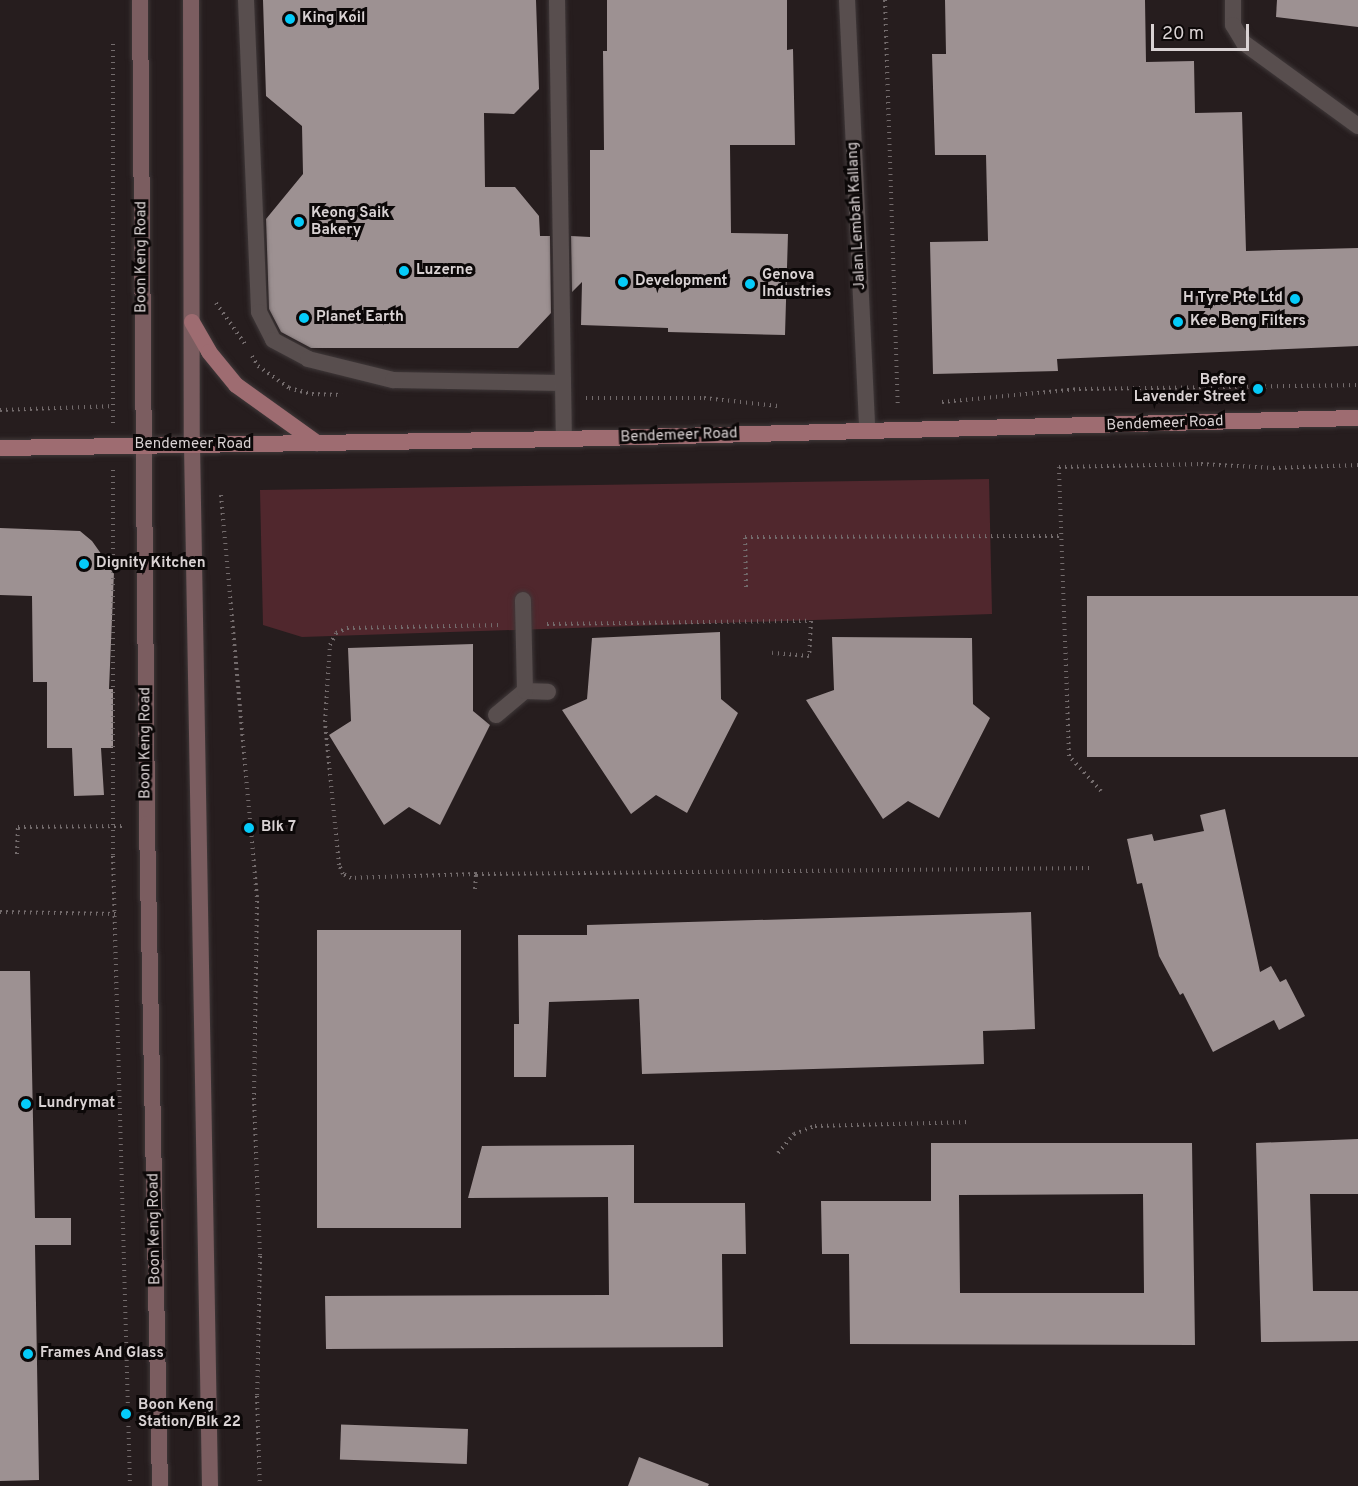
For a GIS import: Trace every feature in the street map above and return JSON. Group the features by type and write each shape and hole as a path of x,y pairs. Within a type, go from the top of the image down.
{"main road":[{"name":"Boon Keng Road","path":"140,0 147,824 160,1486"},
{"path":"191,0 192,445 210,1486"},
{"path":"192,322 209,352 236,385 317,443"},
{"name":"Bendemeer Road","path":"0,448 564,439 1358,418"}],"street":[{"path":"246,0 259,312 273,340 308,359 393,380 563,390"},
{"path":"557,0 564,439"},
{"name":"Jalan Lembah Kallang","path":"847,0 867,431"},
{"path":"1233,0 1233,25 1237,35 1358,126"},
{"path":"523,600 525,691"},
{"path":"496,715 525,691 548,692"}],"path":[{"path":"885,0 898,406"},
{"path":"0,410 114,406 113,36"},
{"path":"216,302 258,366 290,387 312,394 344,395"},
{"path":"932,402 1079,389 1358,385"},
{"path":"563,390 704,398 786,406"},
{"path":"866,409 909,405"},
{"path":"1101,791 1069,756 1059,467 1201,464 1273,468 1358,465"},
{"path":"221,495 257,901 254,1098 260,1256 257,1396 260,1486"},
{"path":"114,501 113,827 130,1486"},
{"path":"746,588 745,537 1061,536"},
{"path":"17,854 18,827 113,827 147,824"},
{"path":"476,874 1094,868"},
{"path":"0,912 116,914"},
{"path":"778,1153 794,1134 815,1125 969,1122"}],"shaded area":[{"path":"989,479 992,614 302,637 263,625 260,490"}],"building":[{"path":"263,0 536,0 539,89 514,114 484,113 485,187 515,187 539,216 540,236 550,236 551,313 518,348 311,348 281,332 269,309 266,219 303,174 302,126 266,96"},
{"path":"607,0 787,0 787,50 793,49 795,145 730,145 731,233 788,234 785,335 668,332 668,328 581,325 582,282 572,292 571,236 590,237 590,150 604,150 603,51 607,51"},
{"path":"945,0 1145,0 1146,62 1194,61 1195,113 1242,112 1246,251 1358,248 1358,346 1057,359 1058,371 933,374 930,242 988,241 986,155 935,155 932,54 946,54"},
{"path":"1277,0 1358,0 1358,27 1276,17"},
{"path":"0,528 80,531 92,541 114,572 109,689 113,689 113,748 101,748 104,795 74,796 72,748 47,748 47,682 33,682 32,596 0,595"},
{"path":"1087,596 1358,596 1358,757 1087,757"},
{"path":"720,632 721,699 738,713 687,813 656,795 631,814 562,710 587,699 592,638"},
{"path":"832,637 972,638 973,704 990,718 939,818 908,801 883,819 806,700 834,690"},
{"path":"473,644 473,711 490,725 440,825 409,807 384,825 329,735 351,721 348,648"},
{"path":"1225,809 1260,972 1271,966 1280,982 1286,979 1305,1016 1279,1030 1274,1020 1213,1052 1183,993 1180,995 1159,956 1142,883 1137,884 1127,839 1152,834 1154,841 1204,831 1200,815"},
{"path":"1031,912 1035,1029 983,1031 984,1064 642,1074 639,999 549,1002 546,1077 514,1077 514,1024 519,1024 518,935 587,935 587,925"},
{"path":"317,930 461,930 461,1228 317,1228"},
{"path":"0,971 30,971 35,1218 71,1218 71,1245 35,1245 39,1480 0,1481"},
{"path":"1358,1139 1358,1194 1310,1194 1313,1291 1358,1291 1358,1341 1261,1342 1256,1143"},
{"path":"931,1143 1192,1143 1195,1345 850,1344 849,1254 822,1254 821,1201 931,1201","holes":["1143,1194 1144,1293 960,1293 959,1195"]},
{"path":"634,1145 634,1203 745,1203 746,1254 722,1254 723,1347 326,1349 325,1296 609,1295 608,1197 468,1198 482,1146"},
{"path":"341,1425 468,1429 467,1464 340,1460"},
{"path":"639,1457 709,1484 708,1486 628,1486"}],"place":[{"name":"King Koil","path":"290,19"},
{"name":"Keong Saik Bakery","path":"299,222"},
{"name":"Luzerne","path":"404,271"},
{"name":"Development","path":"623,282"},
{"name":"Genova Industries","path":"750,284"},
{"name":"H Tyre Pte Ltd","path":"1295,299"},
{"name":"Planet Earth","path":"304,318"},
{"name":"Kee Beng Filters","path":"1178,322"},
{"name":"Before Lavender Street","path":"1258,389"},
{"name":"Dignity Kitchen","path":"84,564"},
{"name":"Blk 7","path":"249,828"},
{"name":"Lundrymat","path":"26,1104"},
{"name":"Frames And Glass","path":"28,1354"},
{"name":"Boon Keng Station/Blk 22","path":"126,1414"}]}
